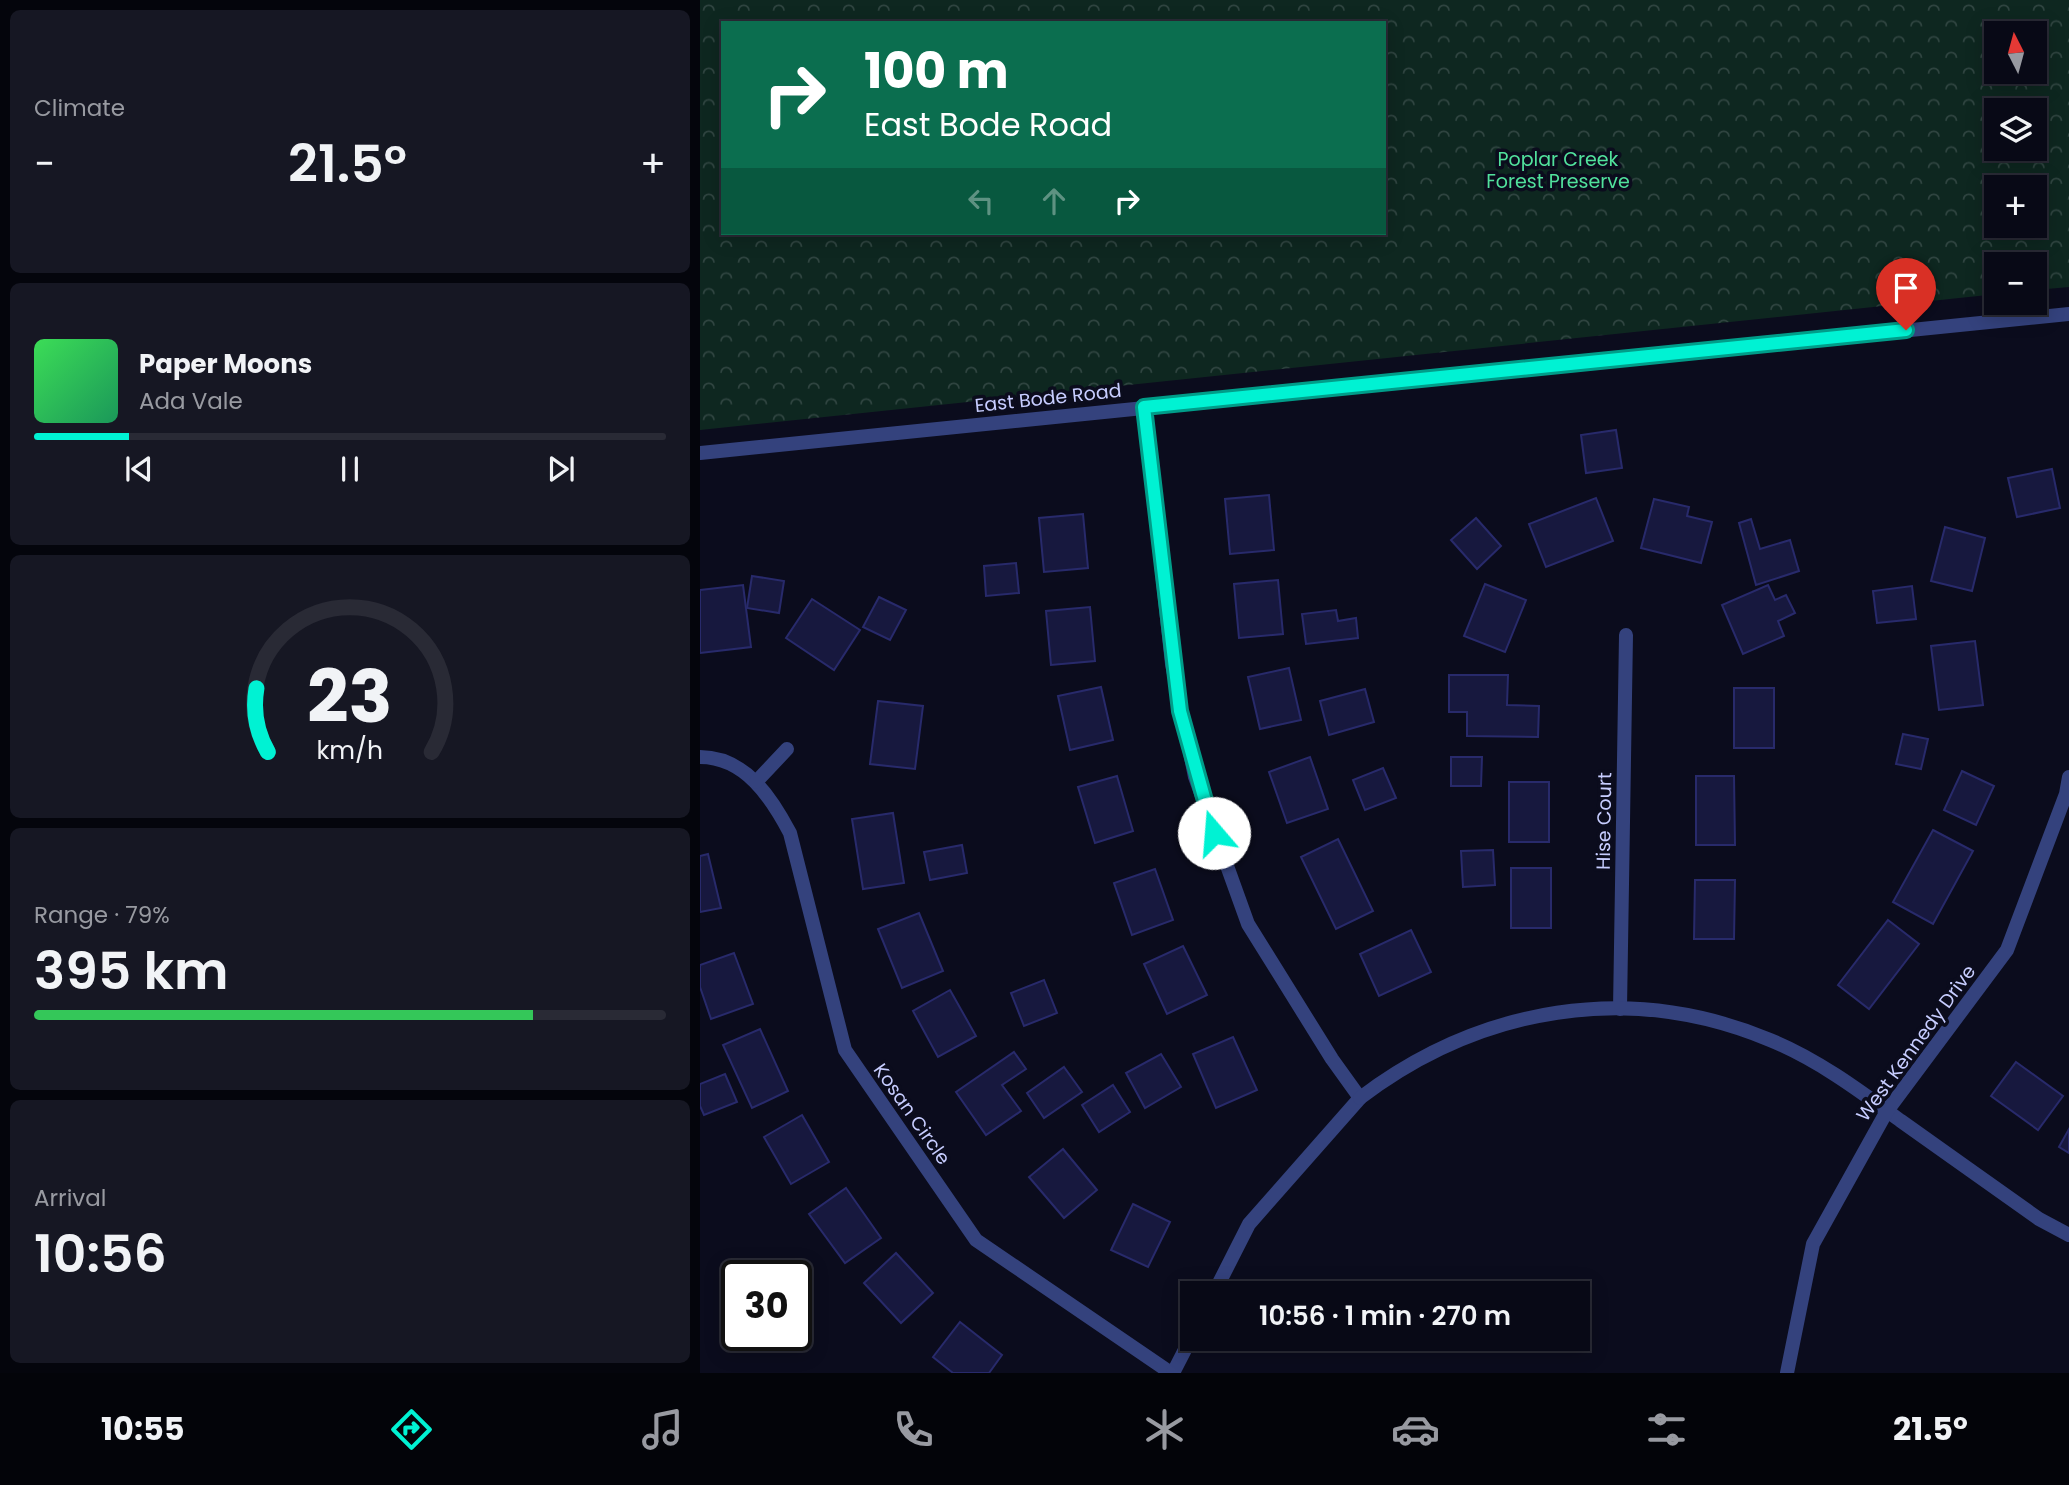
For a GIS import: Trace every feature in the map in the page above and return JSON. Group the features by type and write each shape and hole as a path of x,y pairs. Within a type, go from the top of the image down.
{"street":[{"name":"East Bode Road","path":"700,453 2069,314"},
{"path":"1144,407 1172,664 1195,776 1248,924 1332,1059 1360,1098"},
{"name":"Hise Court","path":"1620,1009 1626,635"},
{"path":"756,782 787,749"},
{"name":"Kosan Circle","path":"700,757 716,757 749,775 773,801 790,833 845,1051 976,1241 1172,1373"},
{"name":"West Kennedy Drive","path":"1787,1373 1813,1244 1887,1111 2007,950 2066,794 2069,777"},
{"path":"1220,1281 1249,1224 1360,1098 1397,1070 1445,1044 1517,1018 1620,1009 1687,1016 1770,1040 1825,1069 2039,1219 2069,1235"},
{"path":"1172,1373 1184,1351"}],"green space":[{"name":"Poplar Creek Forest Preserve","path":"700,0 2069,0 2069,287 2047,289 2047,252 1984,252 1984,295 700,430"}],"building":[{"path":"1616,430 1622,468 1586,473 1581,435"},
{"path":"2052,469 2060,508 2017,517 2008,478"},
{"path":"1269,495 1274,550 1230,554 1225,499"},
{"path":"1596,498 1613,541 1546,567 1529,524"},
{"path":"1654,499 1689,507 1687,516 1712,522 1701,563 1641,548"},
{"path":"1083,514 1088,568 1044,572 1039,518"},
{"path":"1476,518 1501,546 1477,569 1451,540"},
{"path":"1751,519 1760,549 1790,540 1799,571 1756,585 1739,523"},
{"path":"1945,527 1985,538 1972,591 1931,581"},
{"path":"1016,563 1019,593 986,596 984,566"},
{"path":"752,576 784,581 779,613 747,608"},
{"path":"1278,580 1283,634 1239,638 1234,584"},
{"path":"1485,584 1526,600 1505,652 1464,636"},
{"path":"743,585 751,647 700,653 700,590"},
{"path":"1768,585 1775,600 1786,595 1795,613 1778,621 1784,636 1743,654 1722,605"},
{"path":"1912,586 1916,619 1877,623 1873,591"},
{"path":"879,597 906,610 890,640 863,627"},
{"path":"812,599 860,630 834,670 786,638"},
{"path":"1090,607 1095,661 1051,665 1046,611"},
{"path":"1336,610 1338,621 1356,618 1358,638 1306,644 1302,614"},
{"path":"1975,641 1983,705 1939,710 1931,646"},
{"path":"1289,668 1301,720 1260,729 1248,677"},
{"path":"1449,675 1508,675 1507,705 1539,706 1538,737 1467,736 1467,712 1449,712"},
{"path":"1101,687 1113,740 1070,750 1058,696"},
{"path":"1734,688 1774,688 1774,748 1734,748"},
{"path":"1365,689 1374,722 1329,735 1320,701"},
{"path":"878,701 923,706 915,769 870,764"},
{"path":"1903,734 1928,739 1921,769 1896,764"},
{"path":"1310,757 1328,809 1287,823 1269,772"},
{"path":"1451,757 1482,757 1481,786 1451,786"},
{"path":"1383,768 1396,798 1365,810 1353,780"},
{"path":"1962,771 1994,786 1976,825 1944,810"},
{"path":"1117,776 1133,831 1095,843 1078,787"},
{"path":"1696,776 1734,776 1735,845 1696,845"},
{"path":"1509,782 1549,782 1549,842 1509,842"},
{"path":"893,813 904,883 863,889 852,819"},
{"path":"1933,830 1973,851 1933,924 1893,902"},
{"path":"1338,839 1373,911 1336,929 1301,857"},
{"path":"962,845 967,873 930,880 924,852"},
{"path":"1493,850 1495,885 1463,887 1461,851"},
{"path":"708,854 721,908 700,912 700,856"},
{"path":"1511,868 1551,868 1551,928 1511,928"},
{"path":"1155,869 1173,920 1132,935 1114,883"},
{"path":"1695,880 1735,880 1734,939 1694,939"},
{"path":"919,913 943,971 902,988 878,929"},
{"path":"1888,920 1919,944 1869,1009 1838,985"},
{"path":"1411,930 1431,972 1379,996 1360,954"},
{"path":"1183,946 1207,995 1167,1014 1144,964"},
{"path":"734,953 753,1004 711,1019 700,987 700,965"},
{"path":"1044,980 1057,1013 1024,1026 1011,993"},
{"path":"950,990 976,1036 938,1057 913,1011"},
{"path":"760,1029 788,1091 752,1108 723,1045"},
{"path":"1233,1037 1257,1090 1216,1108 1193,1054"},
{"path":"1014,1052 1026,1069 1002,1085 1021,1111 986,1135 956,1092"},
{"path":"1161,1054 1181,1087 1145,1108 1126,1073"},
{"path":"2016,1062 2063,1096 2038,1130 1991,1096"},
{"path":"1064,1067 1082,1092 1044,1118 1027,1093"},
{"path":"725,1074 737,1102 704,1115 700,1106 700,1084"},
{"path":"1113,1085 1130,1112 1099,1132 1082,1105"},
{"path":"802,1115 829,1162 791,1184 764,1137"},
{"path":"2069,1129 2069,1153 2059,1147"},
{"path":"1063,1149 1097,1190 1064,1218 1029,1177"},
{"path":"846,1188 881,1238 845,1263 809,1214"},
{"path":"1133,1204 1170,1222 1148,1267 1111,1250"},
{"path":"896,1253 933,1293 901,1323 864,1283"},
{"path":"960,1322 1002,1355 989,1373 953,1373 933,1357"}],"route":[{"path":"1214,833 1187,747 1172,664 1144,407 1906,330"}]}
